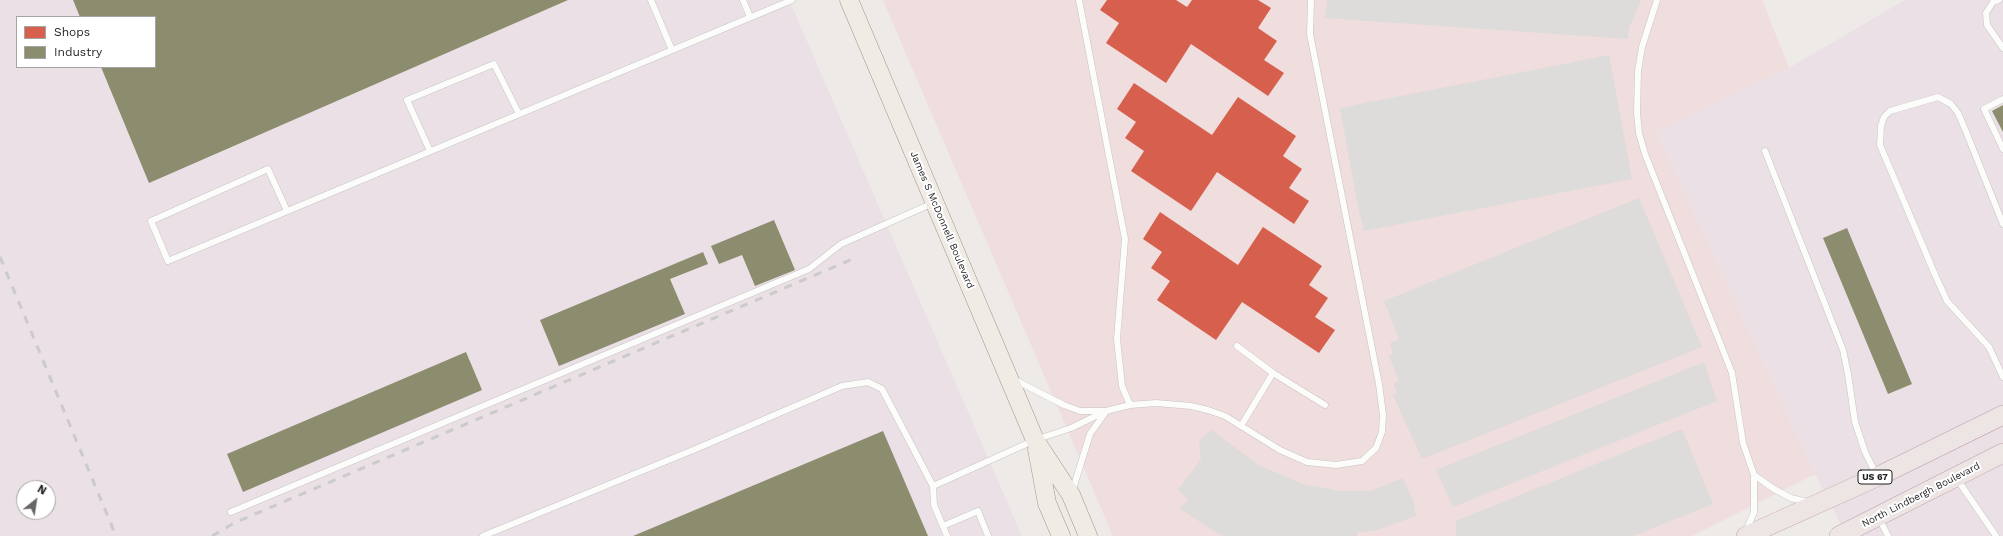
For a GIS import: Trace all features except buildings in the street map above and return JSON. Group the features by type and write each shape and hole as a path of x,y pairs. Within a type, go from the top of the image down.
{"highway":[{"name":"US 67","path":"1745,536 1878,476 2003,415"},
{"name":"North Lindbergh Boulevard","path":"1839,536 2003,454"}],"main road":[{"name":"James S McDonnell Boulevard","path":"849,0 1036,440 1071,494 1088,536"},
{"name":"James S McDonnell Boulevard","path":"1036,440 1047,503 1061,536"}],"lane":[{"path":"651,0 672,50"},
{"path":"743,0 750,17"},
{"path":"287,211 268,169 152,221 168,261 792,0"},
{"path":"1079,0 1125,239 1117,339 1122,386 1130,405"},
{"path":"933,486 1036,440 1071,428 1106,411 1130,405 1156,403 1191,406 1225,416 1280,450 1307,462 1336,465 1362,461 1376,448 1382,432 1383,415 1379,384 1310,34 1311,0"},
{"path":"1657,0 1642,47 1638,72 1637,107 1640,133 1645,154 1732,372 1743,443 1754,475 1754,512 1745,536"},
{"path":"1999,0 1993,2 1986,13 1987,25 2003,48"},
{"path":"430,151 407,100 494,64 519,114"},
{"path":"2003,224 1965,129 1958,113 1951,104 1938,97 1890,110 1884,117 1881,126 1880,145 1936,277 1947,301 1989,347 2003,376"},
{"path":"2003,99 1984,110 2003,150"},
{"path":"1765,151 1843,350 1855,422 1865,452 1878,476"},
{"path":"231,512 810,269 841,244 935,202"},
{"path":"1236,346 1273,373 1325,405"},
{"path":"1241,426 1273,373"},
{"path":"1009,377 1064,405 1080,411 1106,411"},
{"path":"483,536 698,448 842,386 868,382 882,389 933,486 934,505 947,536"},
{"path":"1071,494 1090,434 1106,411"},
{"path":"1754,475 1774,489 1791,498 1815,504"},
{"path":"1956,477 1996,536"},
{"path":"943,526 978,511 988,536"},
{"path":"1879,516 1888,536"}],"shaded area":[{"path":"0,0 789,0 1022,536 0,536"},
{"path":"883,0 1762,0 1789,68 1657,132 1815,474 1692,536 1113,536"},
{"path":"1327,0 1641,0 1629,28 1628,39 1325,18"},
{"path":"1905,0 2003,0 2003,536 1847,536 1815,474 1657,132 1789,68"},
{"path":"1609,55 1632,179 1364,231 1357,202 1340,108"},
{"path":"1639,198 1702,347 1422,459 1393,395 1397,393 1393,383 1399,381 1389,356 1393,354 1390,343 1399,339 1384,301"},
{"path":"1704,362 1717,401 1453,507 1436,470"},
{"path":"1682,429 1713,504 1633,536 1456,536 1456,521"},
{"path":"1211,430 1259,465 1303,484 1341,491 1370,491 1403,478 1414,503 1416,516 1374,531 1357,532 1357,536 1222,536 1180,509 1188,499 1178,490 1201,459 1199,441"}],"railway":[{"path":"0,257 116,536"},
{"path":"212,536 234,523 855,258"}]}
